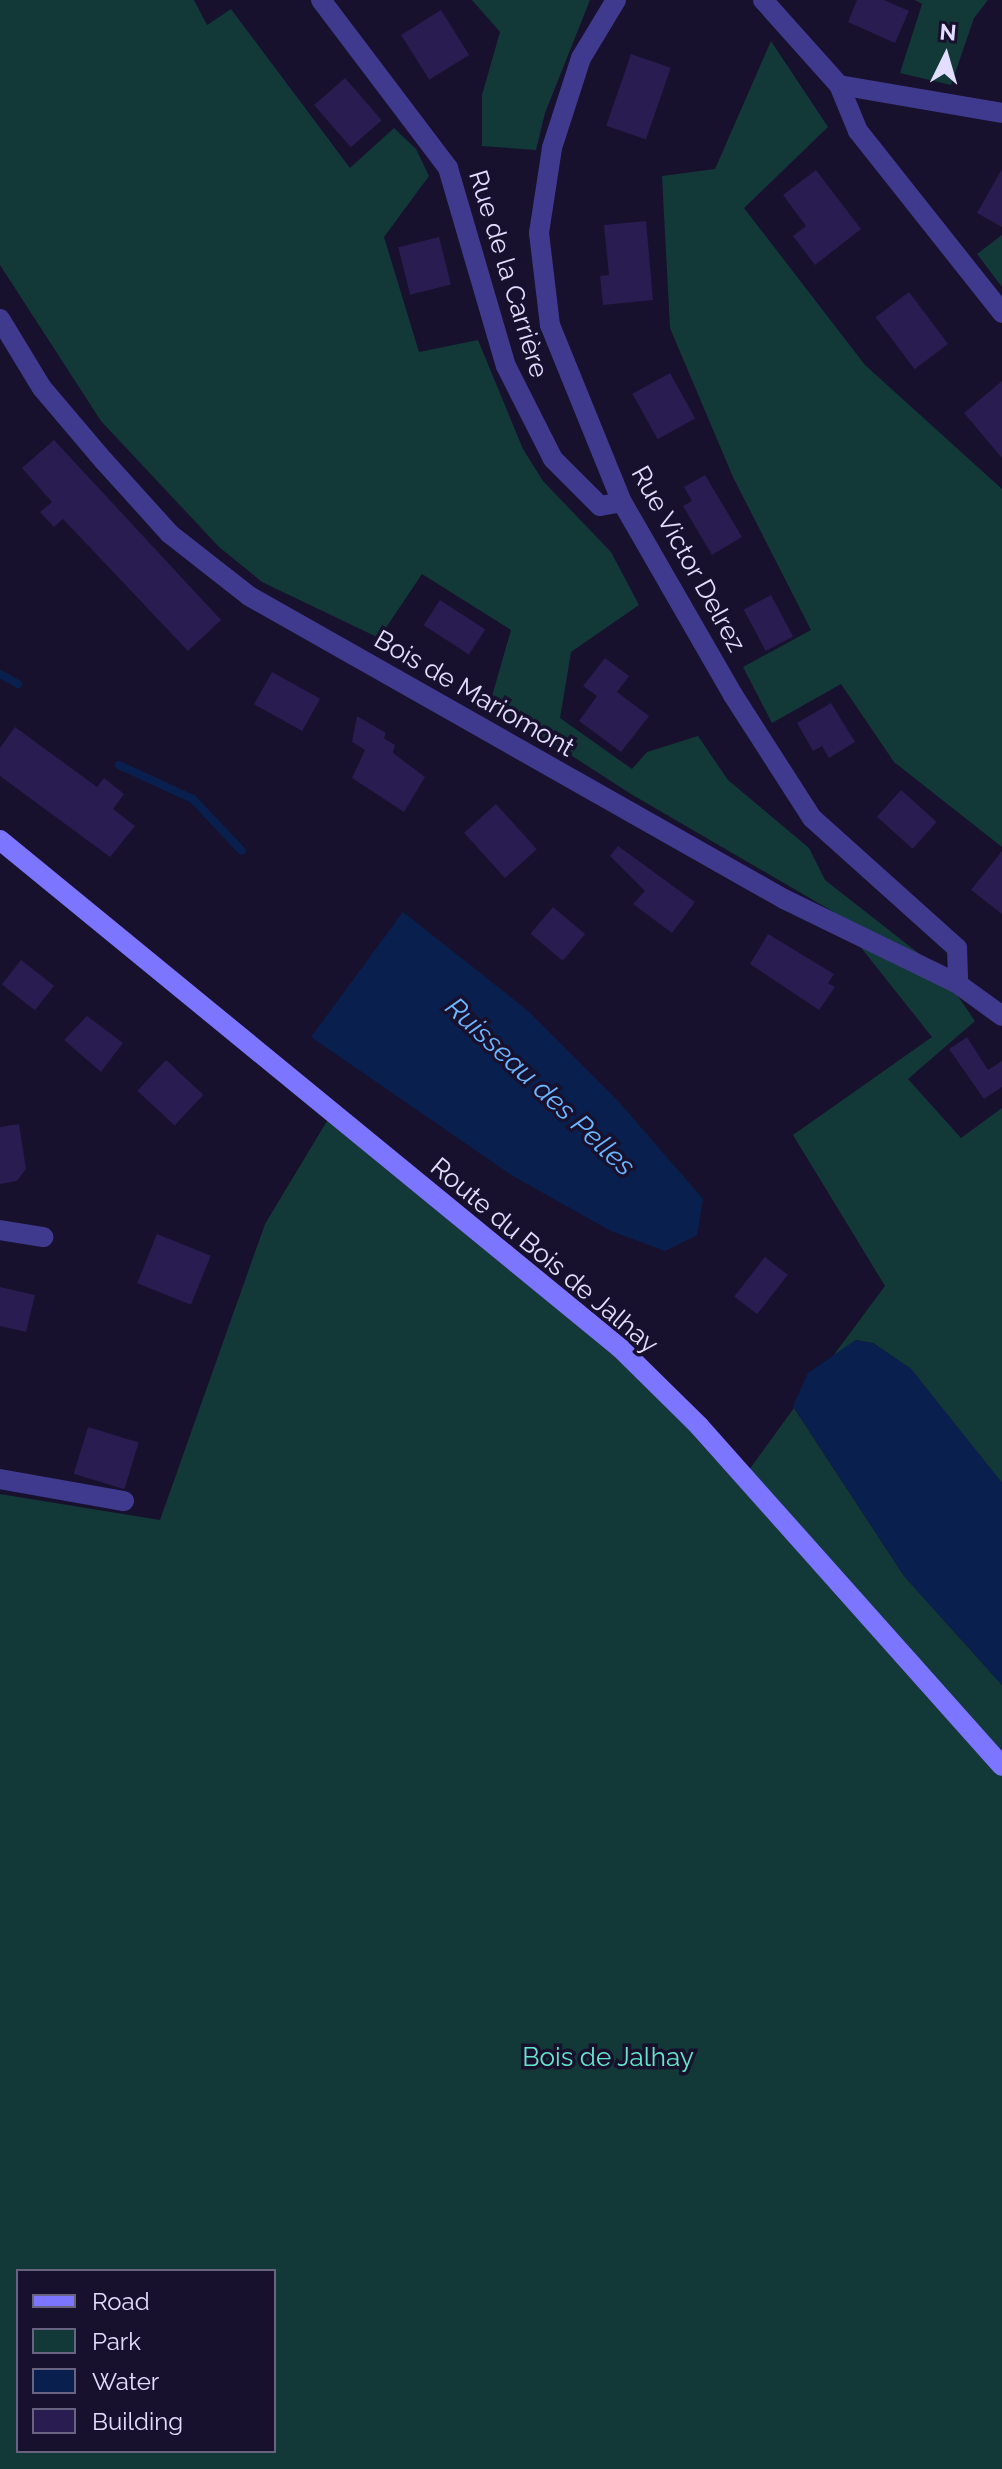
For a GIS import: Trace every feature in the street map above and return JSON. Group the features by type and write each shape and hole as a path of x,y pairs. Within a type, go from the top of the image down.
{"main road":[{"name":"Route du Bois de Jalhay","path":"0,840 620,1348 699,1426 1002,1766"}],"street":[{"name":"Rue de la Carrière","path":"321,0 448,168 506,366 546,449 579,491 600,506 622,502"},
{"name":"Rue Victor Delrez","path":"616,0 581,58 552,148 539,233 550,325 622,502 733,695 812,818 940,928 957,948 958,984"},
{"path":"763,0 839,85 858,131 1002,313"},
{"path":"839,85 1002,113"},
{"name":"Bois de Mariomont","path":"0,319 42,388 104,461 170,534 249,596 784,899 958,984 1002,1016"},
{"path":"0,1230 43,1237"},
{"path":"0,1479 124,1501"}],"green space":[{"path":"0,0 194,0 207,25 231,9 350,168 394,128 416,149 429,176 384,237 419,352 478,340 523,449 543,481 611,552 639,605 571,652 560,718 632,769 647,752 698,736 728,780 809,848 825,880 940,970 975,1021 908,1079 961,1138 1002,1108 1002,1483 911,1369 873,1343 856,1340 833,1356 885,1286 793,1135 932,1037 832,911 631,794 490,703 511,630 422,574 379,638 262,582 219,547 101,421 0,265"},
{"path":"472,0 590,0 545,113 536,150 482,146 482,95 500,32"},
{"path":"915,0 988,0 974,18 951,85 900,73 922,4"},
{"path":"771,41 828,127 744,208 865,365 1002,489 1002,847 894,762 841,684 772,723 743,667 811,630 733,477 670,328 662,176 715,169"},
{"path":"1002,235 1002,287 977,254"},
{"name":"Bois de Jalhay","path":"330,1116 537,1271 746,1474 794,1408 904,1576 1002,1685 1002,2469 0,2469 0,1494 160,1520 265,1224"}],"water":[{"path":"403,912 527,1010 619,1102 703,1199 697,1235 665,1251 611,1231 513,1176 311,1037"},
{"path":"856,1340 873,1343 911,1369 1002,1483 1002,1685 904,1576 793,1406 808,1373"}],"building":[{"path":"857,0 884,0 909,11 895,43 848,22"},
{"path":"441,10 469,55 429,80 401,35"},
{"path":"631,54 671,68 646,140 606,126"},
{"path":"345,78 382,120 351,147 314,105"},
{"path":"1002,169 1002,227 977,213"},
{"path":"816,170 861,229 815,265 793,236 806,226 783,195"},
{"path":"646,221 653,300 603,305 600,276 609,275 604,225"},
{"path":"439,237 451,285 410,295 398,247"},
{"path":"909,292 948,344 915,369 875,317"},
{"path":"670,373 695,418 658,439 632,394"},
{"path":"1002,381 1002,458 964,413"},
{"path":"54,440 221,620 188,651 63,519 54,527 40,512 52,502 22,468"},
{"path":"705,475 742,537 712,555 683,506 692,501 684,487"},
{"path":"771,595 793,636 766,651 744,610"},
{"path":"440,600 485,629 469,655 424,625"},
{"path":"605,658 629,676 617,692 649,716 621,752 579,721 597,696 583,686"},
{"path":"272,672 320,699 302,731 254,704"},
{"path":"831,703 855,742 829,758 822,746 813,751 797,723"},
{"path":"357,716 386,733 384,738 395,745 393,753 425,777 404,812 352,778 365,750 352,742"},
{"path":"15,727 97,787 104,778 124,794 113,809 135,826 110,857 0,776 0,748"},
{"path":"901,790 937,822 913,849 877,817"},
{"path":"496,804 537,849 505,878 464,833"},
{"path":"618,846 695,902 672,933 633,904 645,891 610,856"},
{"path":"1002,851 1002,914 971,890"},
{"path":"553,907 585,934 563,961 531,934"},
{"path":"768,934 834,974 828,983 835,987 819,1010 750,964"},
{"path":"21,960 54,986 35,1010 2,984"},
{"path":"87,1016 123,1043 101,1072 64,1040"},
{"path":"967,1037 988,1070 1002,1061 1002,1087 984,1099 949,1049"},
{"path":"166,1060 203,1095 175,1125 137,1091"},
{"path":"19,1124 26,1169 17,1181 0,1184 0,1127"},
{"path":"157,1234 211,1256 191,1305 137,1283"},
{"path":"765,1257 788,1275 757,1314 734,1296"},
{"path":"0,1287 35,1295 26,1332 0,1326"},
{"path":"88,1427 139,1442 124,1489 74,1474"}],"waterway":[{"name":"Ruisseau des Pelles","path":"0,674 18,684"},
{"name":"Ruisseau des Pelles","path":"119,765 193,799 242,851"}]}
